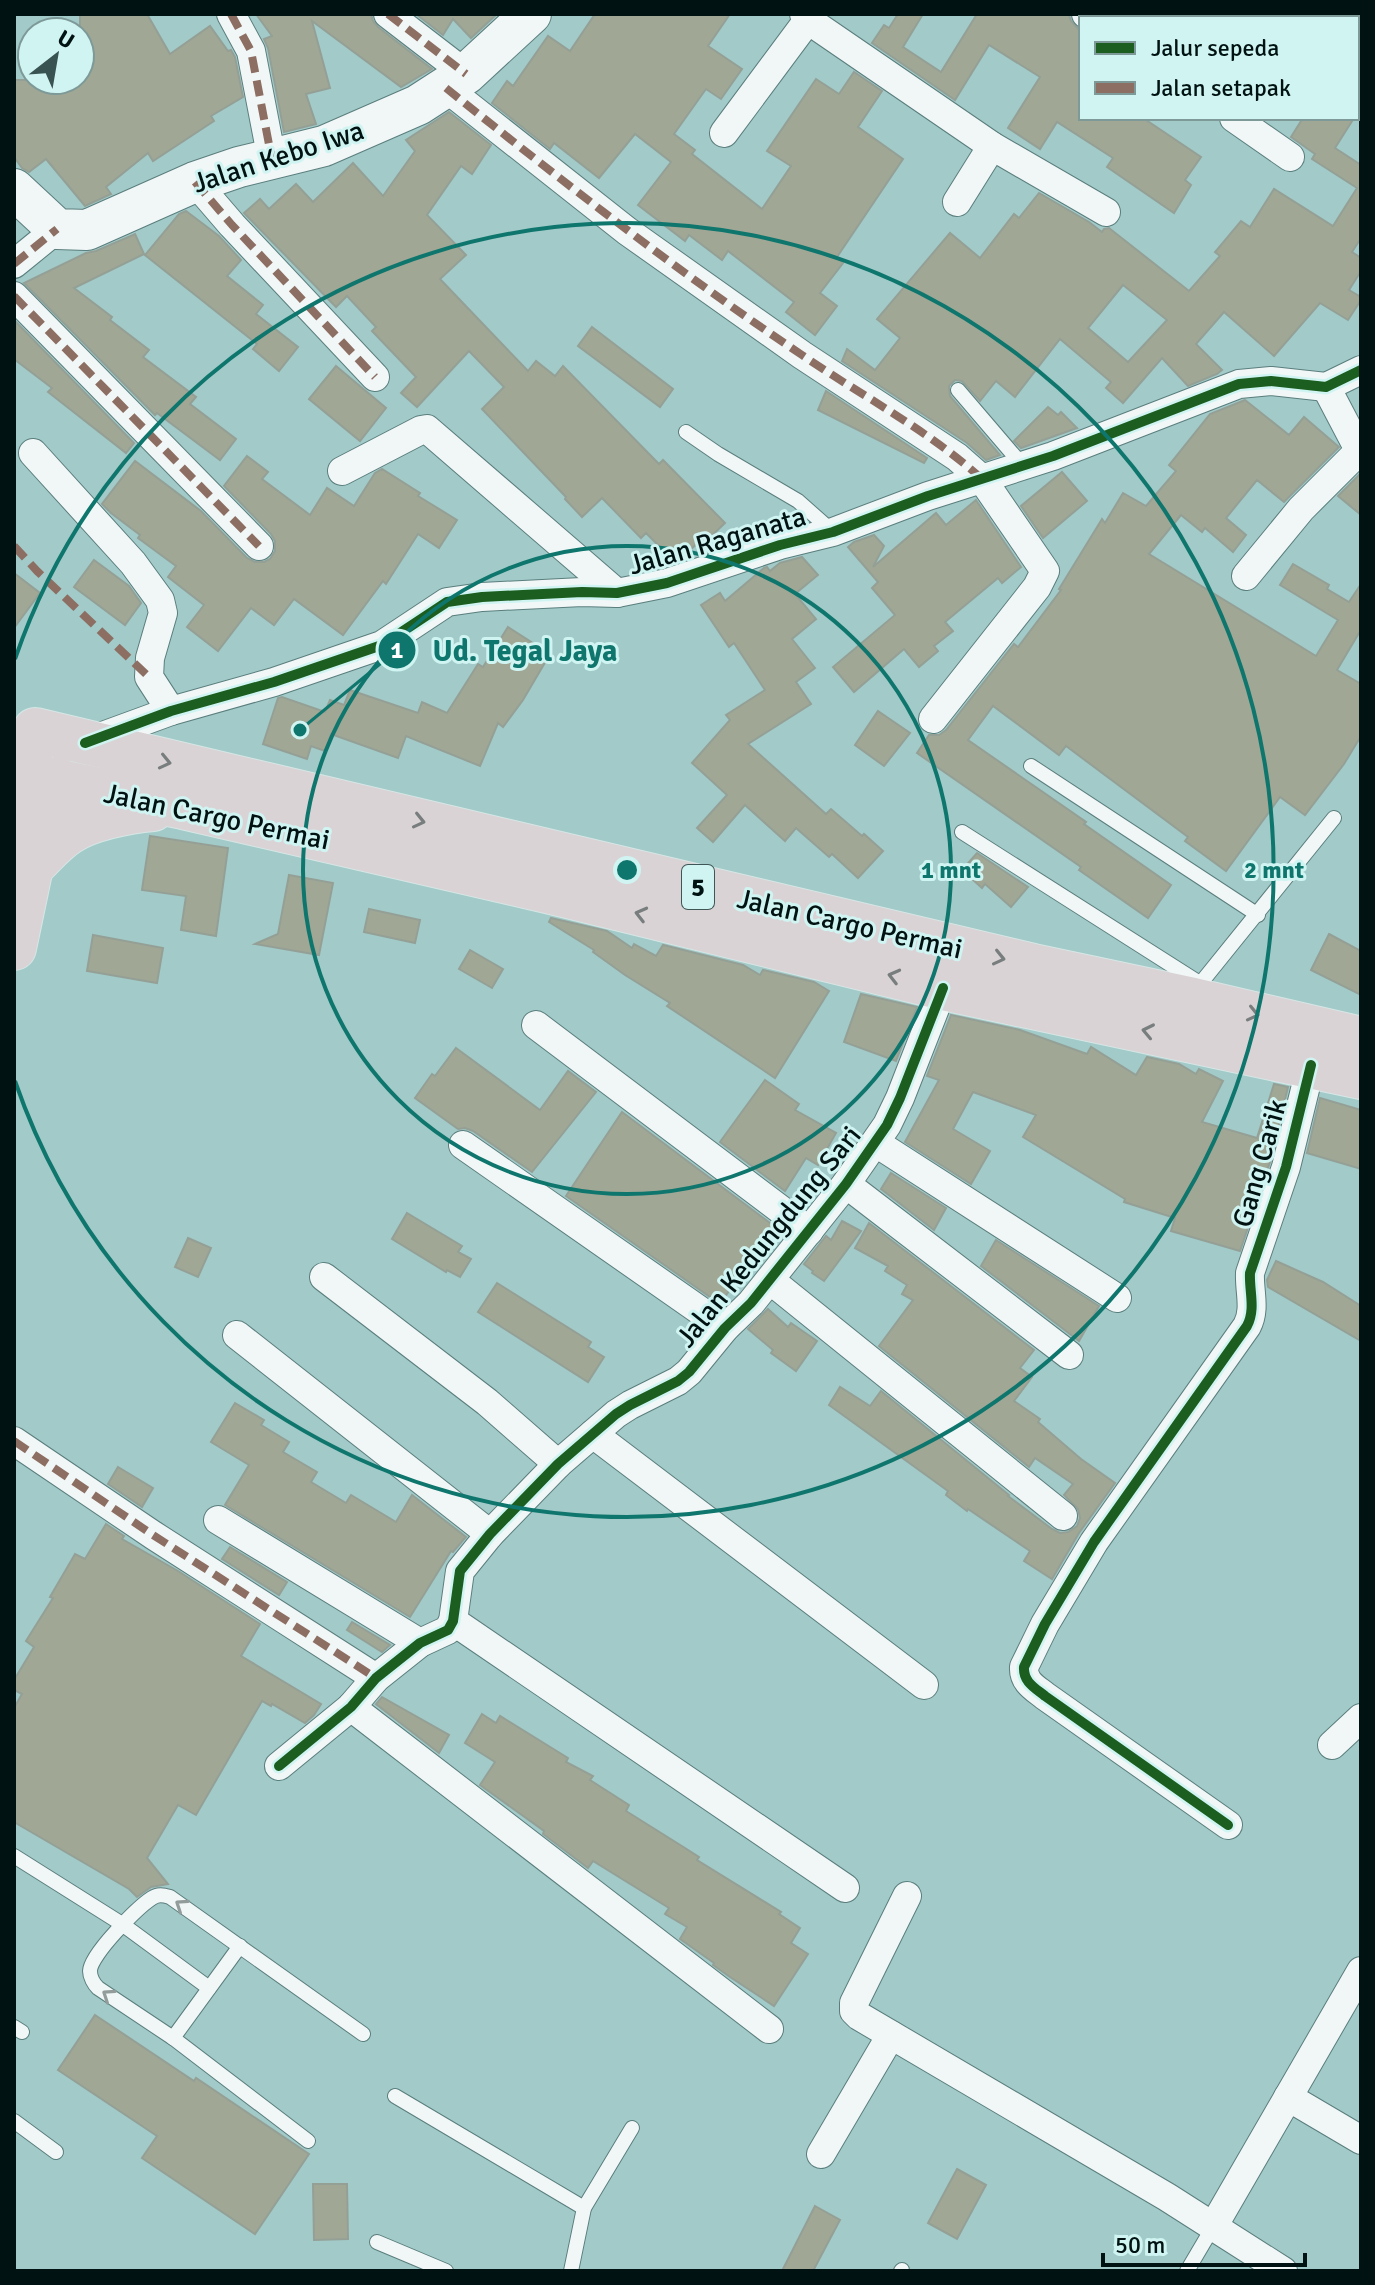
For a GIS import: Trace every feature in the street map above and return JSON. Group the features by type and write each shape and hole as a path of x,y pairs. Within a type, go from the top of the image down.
{"highway":[{"path":"14,819 51,734"},
{"name":"Jalan Cargo Permai","path":"51,734 1033,966 1195,991 1361,1039"},
{"path":"14,948 31,867 32,777"},
{"name":"Jalan Cargo Permai","path":"32,777 183,807 943,988 1361,1077"},
{"path":"31,867 67,833 88,824 141,810 183,807"}],"street":[{"path":"231,14 251,51 272,160"},
{"path":"388,14 456,81 627,231 802,355 937,442 982,479 1045,571 1037,587 933,719"},
{"name":"Jalan Kebo Iwa","path":"57,229 87,230 195,182 239,167 324,146 418,105 456,81 531,14"},
{"path":"724,133 806,17 992,146 1106,212"},
{"path":"1237,120 1290,157"},
{"path":"957,202 992,146"},
{"path":"195,182 375,377"},
{"path":"14,189 57,229 14,264"},
{"path":"14,296 259,546"},
{"path":"1246,576 1301,509 1358,452 1326,387 1361,370"},
{"name":"Jalan Raganata","path":"51,734 171,711 274,682 382,645 447,602 457,599 617,593 667,583 780,545 833,532 928,496 1023,466 1239,384 1271,381 1326,387"},
{"path":"342,471 427,429 617,593"},
{"path":"33,453 133,563 160,600 163,613 150,658 149,677 171,711"},
{"name":"Jalan Kedungdung Sari","path":"453,1621 460,1571 490,1534 558,1464 593,1434 630,1405 678,1381 689,1372 725,1328 751,1303 846,1184 876,1143 900,1098 943,988"},
{"path":"536,1025 809,1231"},
{"name":"Gang Carik","path":"1228,1825 1053,1702 1033,1687 1023,1674 1027,1658 1045,1624 1094,1542 1247,1326 1253,1311 1250,1273 1286,1167 1311,1065"},
{"path":"876,1143 1117,1298"},
{"path":"463,1145 725,1328"},
{"path":"846,1184 1069,1355"},
{"path":"324,1277 487,1402 558,1464"},
{"path":"770,1280 1063,1516"},
{"path":"237,1335 490,1534"},
{"path":"593,1434 924,1685"},
{"path":"14,1441 153,1535 376,1678"},
{"path":"218,1520 420,1643"},
{"path":"279,1766 351,1707 376,1678 420,1643 448,1630 453,1621 845,1888"},
{"path":"351,1707 769,2029"},
{"path":"1332,1745 1361,1718"},
{"path":"907,1896 854,2003 854,2011 859,2016 1038,2119 1283,2271"},
{"path":"1213,2227 1361,1971"},
{"path":"821,2154 891,2035"},
{"path":"1288,2097 1361,2140"}],"lane":[{"path":"958,390 1023,466"},
{"path":"686,432 798,501 833,532"},
{"path":"1031,766 1258,915"},
{"path":"962,832 1195,991 1334,818"},
{"path":"14,1856 122,1924 209,1988"},
{"path":"308,2141 173,2038 98,1988 92,1982 89,1970 93,1962 122,1924 154,1896 170,1897 363,2034"},
{"path":"173,2038 240,1946"},
{"path":"395,2096 584,2208"},
{"path":"14,2121 56,2152"},
{"path":"571,2271 584,2208 632,2128"},
{"path":"1187,2271 1213,2227"},
{"path":"377,2242 446,2271"}],"building":[{"path":"147,14 170,54 210,26 235,57 243,97 211,116 214,121 153,161 148,153 106,187 111,194 85,206 46,159 29,172 14,157 14,80 16,96 96,96 96,16 80,16"},
{"path":"256,14 371,14 378,27 432,69 401,87 312,21 330,88 306,94 316,124 284,132 264,39 272,36"},
{"path":"416,14 497,14 471,38 453,19 443,35"},
{"path":"595,14 730,14 708,46 742,69 721,99 706,89 674,134 695,150 692,154 762,209 791,166 767,151 816,79 839,94 854,72 882,91 858,127 903,159 837,257 843,263 820,293 837,306 815,335 786,312 794,302 728,251 722,260 689,235 685,241 638,205 671,162 635,134 599,178 554,143 550,149 492,103 507,81 513,86 548,36 570,51"},
{"path":"898,14 923,14 903,47 941,72 977,14 1069,15 1079,30 1079,120 1146,120 1201,157 1185,180 1191,185 1174,213 1107,167 1113,158 1057,122 1040,149 1008,128 1040,77 989,45 955,100 872,43 884,25 889,28"},
{"path":"449,112 491,145 472,174 461,166 427,215 466,255 440,279 528,371 536,361 555,376 563,366 659,464 663,460 725,523 678,561 675,562 646,533 641,538 602,498 582,517 482,409 504,387 469,351 417,407 401,393 416,377 372,331 376,327 347,296 336,307 244,213 260,199 269,209 296,184 313,202 353,163 383,196 415,151 406,140"},
{"path":"1302,120 1353,120 1335,148 1361,165 1361,238 1352,252 1361,258 1361,271 1349,290 1361,300 1348,320 1320,303 1274,356 1224,312 1196,344 1222,370 1188,386 1162,358 1123,403 1106,388 1111,382 1060,339 1015,397 996,381 980,401 962,381 955,380 949,386 950,396 1000,455 986,460 967,443 842,361 847,349 875,370 900,338 877,319 950,233 980,258 1014,214 1019,218 1039,193 1102,232 1109,228 1189,291 1220,256 1215,252 1241,221 1250,227 1274,189 1333,226 1357,188 1312,159 1315,154 1291,137","holes":["1123,285 1167,320 1128,362 1088,328"]},
{"path":"186,211 219,236 241,260 227,276 263,305 256,314 298,347 279,371 253,349 257,344 145,255 179,214"},
{"path":"135,234 144,254 74,288 149,350 143,357 196,397 190,404 236,439 220,460 157,413 155,415 24,283 86,253"},
{"path":"16,322 134,443 126,453 48,392 52,388 14,359"},
{"path":"592,327 673,389 660,407 578,346"},
{"path":"336,366 386,408 360,441 309,399"},
{"path":"826,391 927,458 924,463 818,410"},
{"path":"1245,400 1289,435 1304,417 1339,447 1284,502 1257,480 1226,518 1246,535 1233,552 1205,528 1202,532 1181,515 1149,554 1316,656 1338,620 1280,585 1293,564 1329,585 1327,589 1349,602 1361,584 1361,634 1337,670 1361,684 1361,736 1305,815 1280,797 1226,871 1185,841 1188,837 1066,746 1059,755 993,706 968,740 1171,885 1148,918 1079,870 1081,867 917,753 929,735 939,735 946,730 1014,644 1018,647 1061,590 1102,519 1105,523 1123,493 1146,506 1176,471 1169,465 1210,414"},
{"path":"1048,407 1058,415 1061,412 1077,428 1021,448 1014,441"},
{"path":"247,456 268,472 262,479 310,515 327,488 354,506 375,473 382,469 457,520 439,548 418,534 386,584 383,581 343,635 294,599 274,625 251,608 218,651 187,627 204,605 168,577 176,566 138,538 140,535 102,504 135,461 201,511 247,558 264,562 275,551 275,541 224,486"},
{"path":"1062,472 1087,501 1043,538 1021,506"},
{"path":"1361,473 1361,515 1338,496"},
{"path":"976,500 1021,567 1002,583 998,578 945,622 953,631 934,646 938,651 919,667 904,649 854,692 833,667 895,615 872,588 878,582 848,547 874,535 884,546 873,567 936,513 946,525"},
{"path":"802,557 818,575 795,594 816,619 792,639 815,668 796,682 811,704 748,744 826,814 831,809 883,851 858,878 796,828 785,841 745,805 713,842 697,828 727,795 692,763 730,720 726,715 765,690 734,643 729,647 701,605 720,593 725,601 764,568 770,571 780,563"},
{"path":"94,560 129,586 141,603 125,625 74,587"},
{"path":"14,573 40,593 14,628"},
{"path":"508,627 550,654 503,727 498,723 480,766 406,736 398,758 331,734 325,751 311,746 307,759 263,744 278,698 282,697 325,712 330,700 344,705 350,690 418,713 422,702 447,713 478,664 483,667"},
{"path":"878,711 910,733 884,766 855,745"},
{"path":"150,836 228,848 216,936 181,930 186,896 142,890"},
{"path":"977,853 1028,887 1011,907 985,884 982,888 962,870"},
{"path":"289,875 333,883 319,955 255,944 278,934"},
{"path":"369,909 420,920 415,943 364,932"},
{"path":"551,918 607,931 632,948 634,944 656,956 663,945 743,965 760,975 763,970 814,982 829,991 775,1078 667,1006 670,1003 625,975 594,950 549,922"},
{"path":"1329,934 1361,951 1361,995 1311,970"},
{"path":"93,935 163,948 157,983 87,971"},
{"path":"470,950 503,969 492,988 459,969"},
{"path":"861,994 917,1007 896,1061 844,1042"},
{"path":"951,1015 1020,1030 1087,1054 1091,1047 1136,1075 1147,1057 1179,1064 1196,1074 1199,1069 1223,1081 1202,1122 1257,1138 1274,1084 1288,1087 1270,1162 1240,1251 1171,1231 1175,1218 1124,1202 1125,1199 1023,1137 1036,1115 973,1092 953,1129 990,1151 971,1184 905,1142 939,1080 927,1076"},
{"path":"456,1048 540,1110 568,1071 596,1092 532,1172 473,1131 458,1129 415,1098"},
{"path":"765,1080 799,1104 795,1110 836,1133 818,1165 806,1158 785,1191 720,1142"},
{"path":"1320,1098 1361,1110 1361,1169 1307,1153"},
{"path":"622,1112 774,1226 720,1304 566,1196"},
{"path":"891,1173 946,1208 934,1230 881,1189"},
{"path":"407,1213 462,1246 458,1252 471,1259 460,1277 446,1272 392,1239"},
{"path":"842,1221 861,1231 824,1281 804,1264 826,1236 831,1240"},
{"path":"869,1223 1034,1350 1020,1368 1032,1377 1014,1401 1040,1419 1038,1422 1081,1459 1115,1483 1079,1533 1052,1579 1024,1561 1030,1551 967,1511 946,1495 948,1491 829,1405 840,1387 870,1406 881,1391 1052,1529 1060,1533 1077,1526 1080,1518 1078,1509 1064,1495 1073,1484 1035,1458 1029,1467 879,1346 913,1300 902,1294 907,1285 885,1271 888,1266 855,1248"},
{"path":"188,1238 211,1248 198,1277 175,1267"},
{"path":"996,1240 1099,1306 1079,1341 981,1266"},
{"path":"1276,1261 1323,1282 1361,1306 1361,1341 1268,1287 1267,1280"},
{"path":"497,1283 591,1342 588,1347 604,1357 588,1382 478,1312"},
{"path":"768,1309 788,1327 791,1323 817,1341 796,1371 771,1353 773,1350 748,1329"},
{"path":"235,1403 264,1420 261,1425 289,1442 283,1452 317,1472 311,1482 346,1503 351,1495 396,1522 412,1495 466,1537 451,1551 410,1617 225,1505 249,1465 211,1442"},
{"path":"118,1467 153,1488 142,1507 108,1484"},
{"path":"106,1524 124,1536 122,1539 260,1624 241,1656 321,1704 305,1723 262,1701 196,1815 178,1805 147,1858 168,1884 151,1887 137,1897 129,1889 14,1822 14,1708 22,1694 14,1690 14,1680 34,1647 26,1641 53,1598 50,1597 75,1554 85,1559"},
{"path":"230,1547 287,1582 279,1595 222,1559"},
{"path":"352,1622 390,1645 382,1652 347,1630"},
{"path":"382,1697 449,1735 439,1753 376,1704"},
{"path":"482,1714 496,1723 500,1716 568,1758 566,1762 593,1776 590,1780 629,1805 626,1811 781,1912 779,1914 800,1928 791,1943 808,1954 774,2006 680,1939 687,1927 665,1914 669,1908 593,1861 588,1868 543,1834 544,1831 480,1785 495,1762 465,1743"},
{"path":"95,2015 309,2154 255,2234 142,2158 157,2136 58,2070"},
{"path":"957,2169 986,2185 957,2239 928,2223"},
{"path":"313,2184 347,2184 348,2239 314,2240"},
{"path":"815,2206 840,2220 813,2271 782,2271"}],"marked path":[{"path":"231,14 251,51 272,160"},
{"path":"388,14 466,74"},
{"path":"446,88 665,259 802,355 917,429 982,479"},
{"path":"195,182 375,377"},
{"path":"14,264 57,229"},
{"path":"14,296 259,546"},
{"path":"14,546 149,677"},
{"path":"14,1441 153,1535 376,1678"}],"cycle path":[{"path":"85,743 171,711 274,682 382,645 447,602 482,597 617,593 667,583 780,545 833,532 928,496 1053,456 1239,384 1271,381 1326,387 1361,370"},
{"path":"279,1766 351,1707 376,1678 420,1643 448,1630 453,1621 460,1571 490,1534 558,1464 616,1414 689,1372 725,1328 751,1303 846,1184 887,1125 943,988"},
{"path":"1228,1825 1037,1690 1028,1681 1024,1667 1045,1624 1094,1542 1250,1320 1250,1273 1286,1167 1311,1065"}],"place":[{"name":"Ud. Tegal Jaya","path":"300,730"}]}
